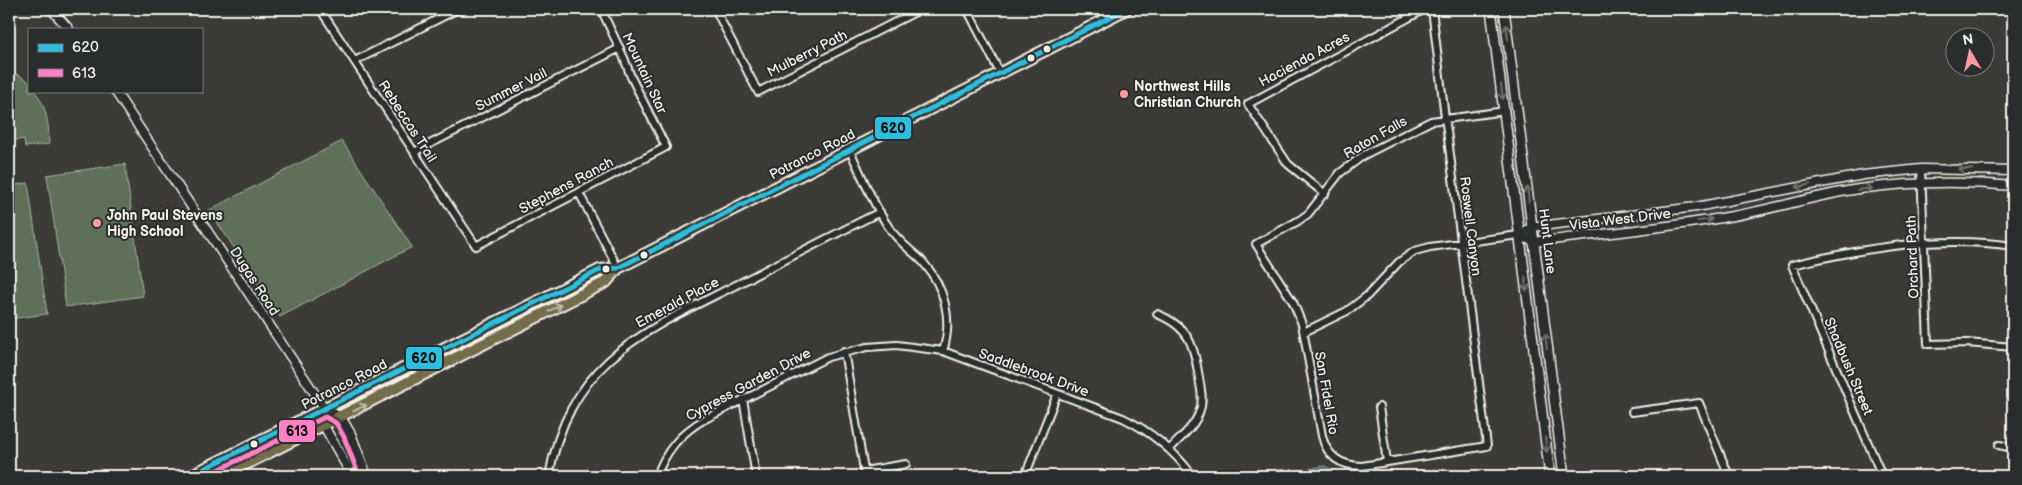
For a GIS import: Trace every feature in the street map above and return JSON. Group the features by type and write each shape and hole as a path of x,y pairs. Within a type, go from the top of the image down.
{"main road":[{"name":"Potranco Road","path":"190,476 600,270 618,268 1126,9"},
{"name":"Hunt Lane","path":"1491,9 1550,476"},
{"name":"Hunt Lane","path":"1504,9 1564,476"},
{"name":"Potranco Road","path":"222,476 606,282 618,268"},
{"path":"1536,363 1549,361"}],"street":[{"name":"Rebeccas Trail","path":"320,9 476,246"},
{"path":"355,61 458,9"},
{"name":"Mountain Star","path":"601,9 620,48 631,77 666,147"},
{"name":"Mulberry Path","path":"715,9 758,92 921,9"},
{"path":"967,9 1000,73"},
{"name":"Hacienda Acres","path":"1325,194 1288,164 1248,104 1425,9"},
{"name":"Roswell Canyon","path":"1432,9 1487,446"},
{"path":"55,10 68,28"},
{"name":"Summer Vail","path":"414,152 620,48"},
{"name":"Dugas Road","path":"116,92 324,409"},
{"name":"Raton Falls","path":"1256,244 1298,221 1325,194 1340,174 1364,155 1420,126 1445,118 1505,110"},
{"name":"Stephens Ranch","path":"476,246 666,147"},
{"path":"850,150 880,212 894,235 925,265 938,284 945,302 948,322 948,334 943,351"},
{"name":"Vista West Drive","path":"1520,235 1532,227 1730,202 1863,174 1921,169 2013,171"},
{"name":"Orchard Path","path":"1921,169 1928,344 1968,343 2013,347"},
{"name":"Vista West Drive","path":"1534,242 1732,216 1857,189 1921,183 1975,183 2013,186"},
{"path":"579,193 618,268"},
{"path":"1730,202 1732,216"},
{"name":"Emerald Place","path":"549,476 560,437 577,399 598,371 625,346 662,323 880,212"},
{"path":"1569,222 1570,238"},
{"path":"1304,332 1347,311 1367,296 1398,262 1409,254 1422,249 1520,235 1534,242"},
{"path":"1924,243 2013,246"},
{"name":"Shadbush Street","path":"1882,476 1792,265 1856,251 1924,243"},
{"name":"San Fidel Rio","path":"1256,244 1293,302 1304,332 1322,436 1327,451 1337,461 1349,466 1362,466 1487,446"},
{"path":"1157,314 1176,324 1190,341 1202,394 1200,412 1195,422 1170,449"},
{"name":"Saddlebrook Drive","path":"844,351 897,345 943,351 1123,418 1139,426 1170,449 1193,476"},
{"path":"844,351 864,473 906,464"},
{"name":"Cypress Garden Drive","path":"657,476 670,450 690,428 817,361 844,351"},
{"path":"1025,476 1058,394"},
{"path":"743,399 756,476"},
{"path":"1632,412 1699,403 1729,476"},
{"path":"1379,407 1387,462"},
{"path":"352,476 324,426 324,409 342,417 351,434 367,476"},
{"path":"1999,445 2013,448"}],"green space":[{"path":"9,70 27,80 28,92 36,92 39,97 49,130 49,144 25,147 24,139 9,141"},
{"path":"342,141 412,247 280,317 209,210"},
{"path":"125,164 143,296 66,307 47,175"},
{"path":"28,183 47,314 9,319 9,186"}],"water":[{"path":"1325,466 1345,476 1278,476 1277,474"}],"transit line":[{"name":"620","path":"190,476 600,270 618,268 1126,9"},
{"name":"613","path":"206,476 325,417 336,423 344,437 359,476"}],"place":[{"name":"Northwest Hills Christian Church","path":"1124,94"},
{"name":"John Paul Stevens High School","path":"97,223"}]}
